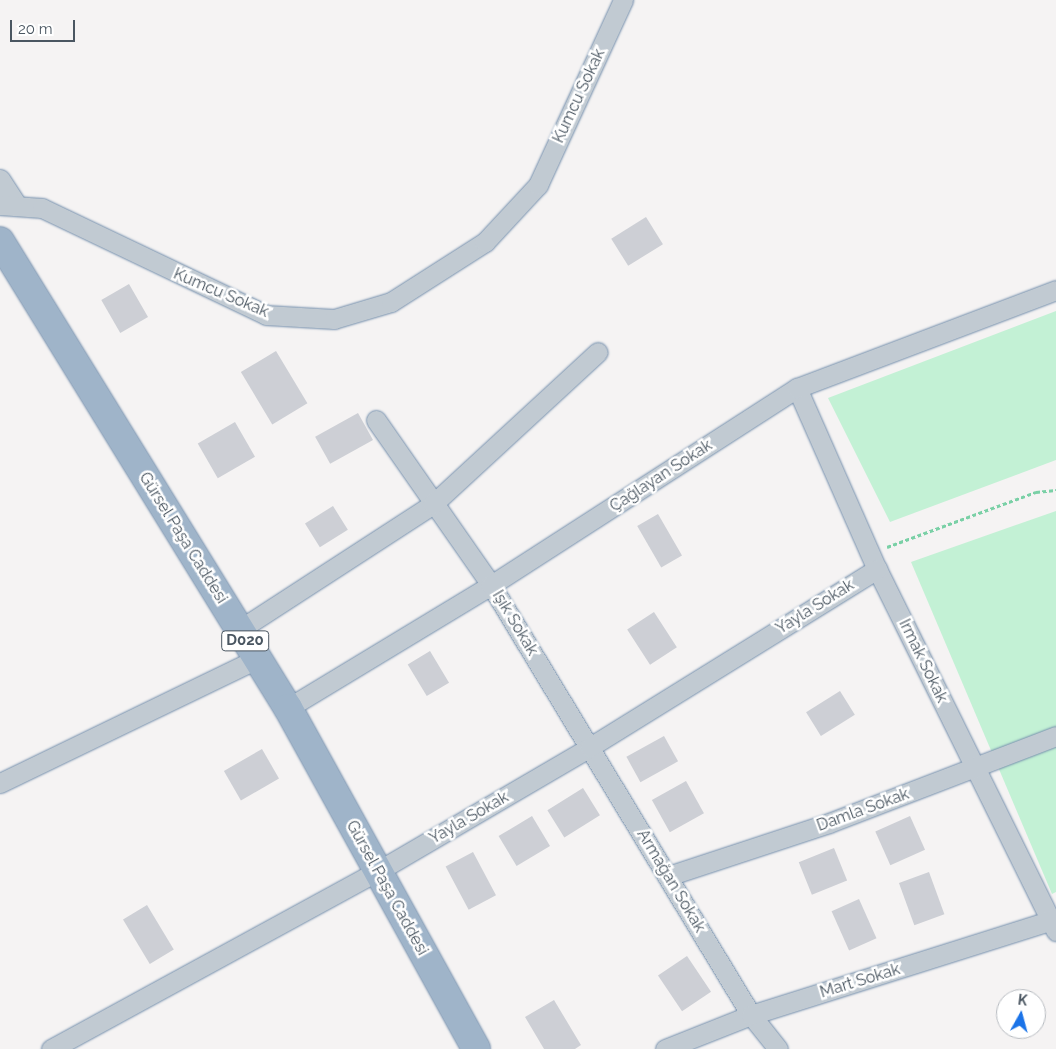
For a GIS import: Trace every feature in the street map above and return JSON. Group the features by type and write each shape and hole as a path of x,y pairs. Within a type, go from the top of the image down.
{"highway":[{"name":"Gürsel Paşa Caddesi","path":"0,241 256,659 288,708 476,1049"}],"street":[{"name":"Kumcu Sokak","path":"8,205 42,208 266,315 334,318 391,302 485,242 538,185 623,0"},
{"path":"0,179 8,205"},
{"name":"Çağlayan Sokak","path":"288,708 491,585 797,388 1056,290"},
{"path":"239,630 433,504 598,352"},
{"name":"Irmak Sokak","path":"797,388 874,561 1054,924"},
{"name":"Işık Sokak","path":"376,420 491,585 590,747"},
{"name":"Yayla Sokak","path":"51,1049 378,871 590,747 874,561"},
{"path":"0,783 256,659"},
{"name":"Damla Sokak","path":"668,876 829,823 1056,736"},
{"name":"Armağan Sokak","path":"590,747 751,1016 778,1049"},
{"name":"Mart Sokak","path":"665,1049 751,1016 1054,924"}],"path":[{"path":"874,561 1036,492 1056,490"}],"green space":[{"path":"1056,311 1056,460 890,522 828,398"},
{"path":"1056,511 1056,892 1052,894 911,562"}],"building":[{"path":"646,217 663,244 628,266 611,239"},
{"path":"129,284 148,317 120,333 101,300"},
{"path":"276,351 307,403 272,424 241,372"},
{"path":"358,413 373,440 330,464 315,437"},
{"path":"235,422 255,457 218,478 198,444"},
{"path":"333,506 348,530 320,547 305,523"},
{"path":"658,514 682,556 661,568 637,526"},
{"path":"654,612 677,647 650,665 627,629"},
{"path":"430,651 449,683 427,696 408,664"},
{"path":"840,691 855,715 821,736 806,712"},
{"path":"664,736 678,761 640,782 626,757"},
{"path":"262,749 279,778 241,800 224,771"},
{"path":"686,781 704,813 670,832 652,800"},
{"path":"583,788 600,815 564,837 547,810"},
{"path":"532,816 550,846 517,866 499,836"},
{"path":"910,816 925,850 890,865 875,831"},
{"path":"834,848 847,880 812,895 799,862"},
{"path":"473,852 496,895 469,910 446,867"},
{"path":"929,872 944,914 914,925 899,883"},
{"path":"859,899 876,938 849,950 832,911"},
{"path":"147,905 174,950 150,964 123,919"},
{"path":"687,956 711,992 682,1011 658,976"},
{"path":"554,1000 581,1045 575,1049 544,1049 525,1017"}]}
